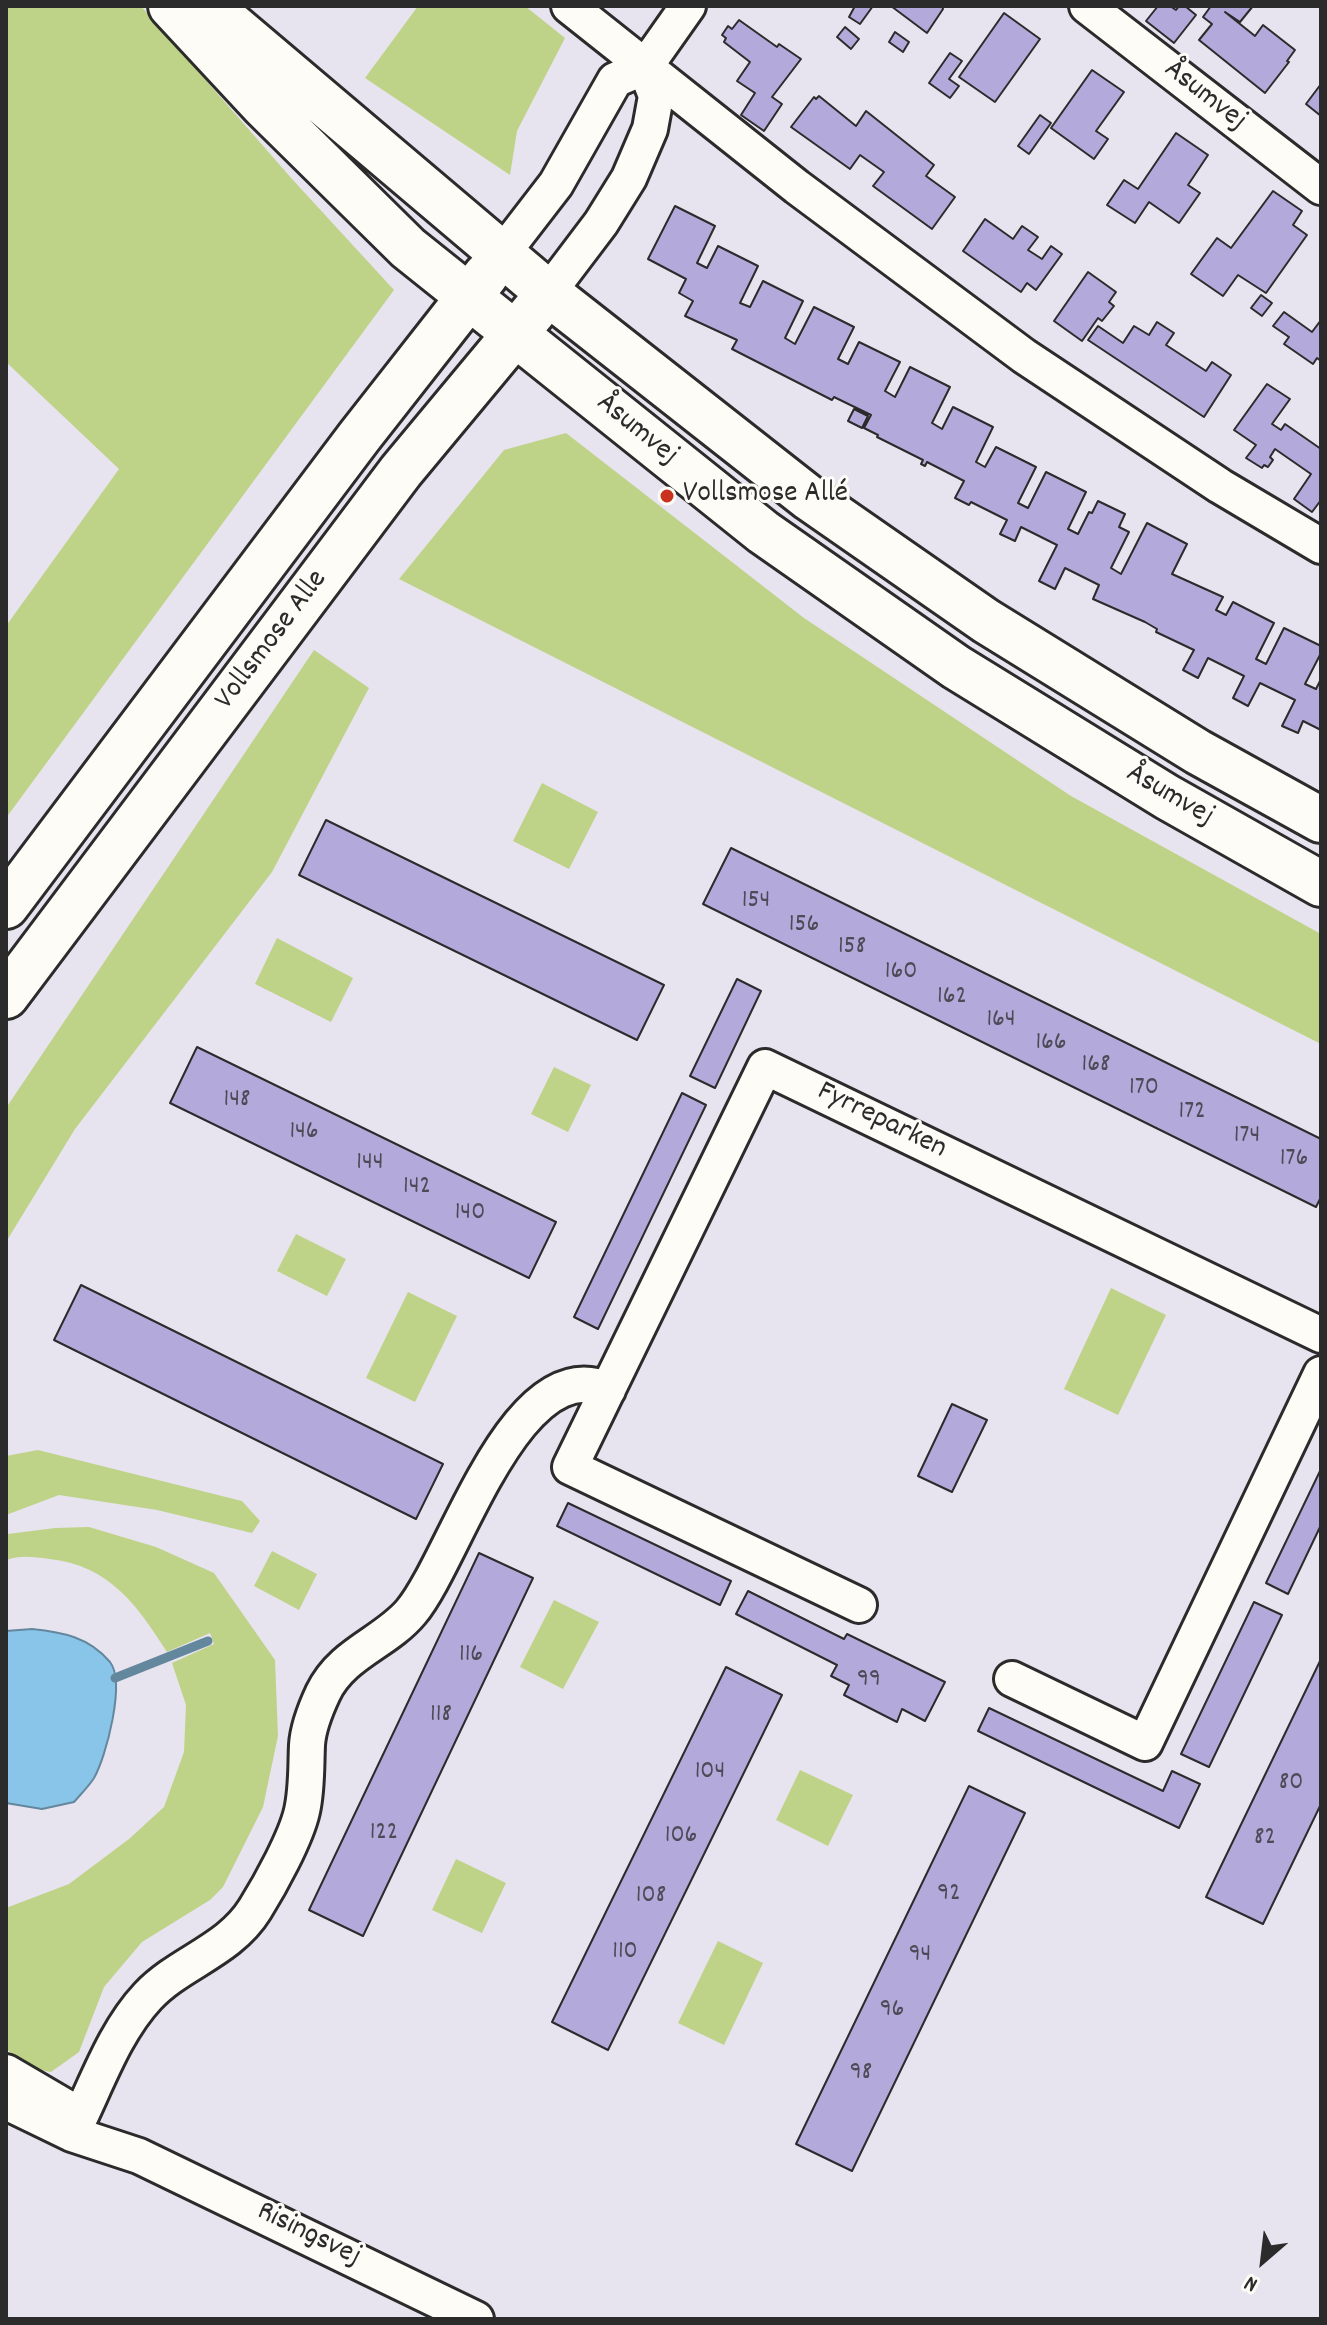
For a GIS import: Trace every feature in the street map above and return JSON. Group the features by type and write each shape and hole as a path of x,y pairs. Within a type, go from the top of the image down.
{"street":[{"name":"Åsumvej","path":"171,6 242,83 408,248 763,532 956,667 1167,797 1321,884"},
{"name":"Åsumvej","path":"209,6 548,293 809,498 986,621 1198,752 1321,820"},
{"path":"569,6 797,187 1024,356 1220,486 1321,546"},
{"path":"502,254 556,184 615,80 645,67 688,6"},
{"name":"Åsumvej","path":"1087,6 1321,187"},
{"path":"548,293 601,223 629,178 650,129 656,96 645,67"},
{"name":"Vollsmose Alle","path":"6,906 359,437 502,254"},
{"name":"Vollsmose Alle","path":"6,996 401,471 548,293"},
{"name":"Fyrreparken","path":"859,1605 570,1467 765,1067 1321,1335"},
{"path":"1012,1679 1145,1743 1321,1374"},
{"path":"77,2125 130,2019 148,1995 218,1947 254,1911 296,1830 302,1812 307,1744 330,1681 349,1659 401,1623 412,1611 436,1575 504,1443 524,1418 562,1389 593,1384 608,1390"},
{"name":"Risingsvej","path":"6,2072 77,2125"},
{"name":"Risingsvej","path":"6,2102 77,2125 476,2319"}],"green space":[{"path":"6,6 141,6 394,290 6,818 6,626 119,469 6,362"},
{"path":"418,6 525,6 565,38 517,131 510,175 365,78"},
{"path":"566,433 804,618 1071,796 1321,934 1321,1044 399,579 504,450"},
{"path":"314,650 369,688 272,872 75,1129 6,1242 6,1108"},
{"path":"542,783 598,812 569,869 513,841"},
{"path":"277,938 353,978 331,1022 255,984"},
{"path":"554,1067 591,1085 568,1132 531,1114"},
{"path":"296,1234 346,1259 327,1296 277,1271"},
{"path":"1111,1288 1166,1315 1118,1415 1064,1389"},
{"path":"408,1292 457,1316 415,1402 366,1378"},
{"path":"38,1450 242,1501 260,1521 252,1533 157,1510 59,1495 6,1515 6,1456"},
{"path":"89,1527 156,1547 214,1573 275,1660 278,1736 263,1807 223,1887 210,1900 142,1942 104,1987 79,2052 51,2072 33,2069 6,2049 6,1908 69,1884 129,1839 164,1807 184,1752 186,1705 172,1663 214,1644 210,1633 167,1652 144,1618 119,1590 89,1569 49,1559 17,1557 6,1560 8,1534"},
{"path":"272,1551 317,1574 299,1610 254,1586"},
{"path":"554,1600 599,1622 563,1689 520,1667"},
{"path":"800,1770 853,1795 828,1846 776,1820"},
{"path":"456,1859 506,1883 482,1933 432,1910"},
{"path":"718,1941 763,1963 724,2045 678,2023"}],"water":[{"path":"32,1629 64,1634 93,1647 110,1662 116,1686 109,1737 94,1778 74,1802 42,1809 6,1803 6,1631"}],"building":[{"path":"855,6 873,6 860,24 849,17"},
{"path":"891,6 942,6 943,9 927,33"},
{"path":"1158,6 1170,6 1176,10 1179,6 1185,6 1196,15 1174,43 1146,21"},
{"path":"1211,6 1253,6 1240,22 1225,12 1255,36 1263,25 1295,50 1265,93 1199,40 1212,24 1203,17"},
{"path":"1004,13 1040,39 995,102 959,77"},
{"path":"739,20 777,47 779,44 801,59 772,97 782,104 764,131 741,115 755,93 737,81 750,62 724,42 726,38 722,35 728,26 732,29"},
{"path":"845,27 859,39 851,49 837,37"},
{"path":"895,32 909,42 903,52 889,42"},
{"path":"950,53 962,61 949,79 959,86 950,98 929,83"},
{"path":"1092,70 1124,92 1096,131 1108,139 1094,159 1051,128"},
{"path":"1321,84 1321,116 1306,104"},
{"path":"819,96 856,126 866,111 934,165 926,176 955,197 932,229 873,186 884,172 860,155 850,169 791,127 814,97"},
{"path":"1040,115 1051,123 1029,154 1018,146"},
{"path":"1176,133 1208,155 1188,185 1200,193 1179,223 1149,202 1135,223 1107,205 1124,180 1138,189"},
{"path":"1273,191 1302,211 1293,225 1307,235 1266,293 1238,275 1223,296 1191,274 1217,238 1231,248"},
{"path":"675,206 715,226 697,263 707,268 718,246 758,266 740,303 750,307 763,281 803,301 785,338 795,344 814,307 854,327 838,359 848,364 859,342 900,362 885,391 895,397 910,367 950,387 932,423 942,429 953,407 993,427 976,462 985,467 996,447 1036,467 1018,503 1028,508 1046,472 1086,492 1068,529 1078,534 1098,501 1125,514 1119,527 1129,532 1111,568 1121,574 1147,523 1187,544 1172,574 1223,597 1216,610 1226,615 1233,602 1274,623 1256,659 1266,664 1284,628 1321,646 1321,653 1305,684 1316,689 1321,679 1321,730 1303,721 1298,733 1282,726 1295,700 1260,683 1248,706 1233,698 1244,676 1208,658 1198,678 1183,670 1194,650 1156,632 1157,629 1145,622 1093,599 1099,585 1065,568 1055,589 1039,581 1057,545 1021,527 1015,541 1000,534 1007,520 971,502 969,505 955,498 964,481 927,462 925,466 921,464 923,460 864,428 871,415 834,397 832,400 732,349 737,340 685,316 693,301 679,293 686,279 648,259"},
{"path":"985,219 1013,239 1022,226 1038,237 1028,250 1042,259 1051,246 1062,254 1036,290 1027,283 1021,292 963,251"},
{"path":"1088,272 1116,292 1109,302 1114,306 1102,321 1098,318 1082,341 1054,321"},
{"path":"1261,295 1272,303 1262,316 1251,308"},
{"path":"1284,312 1312,332 1321,320 1321,361 1317,358 1313,364 1284,344 1289,337 1273,326"},
{"path":"1157,322 1174,333 1166,345 1206,371 1212,362 1231,375 1204,417 1088,340 1098,326 1123,343 1134,326 1149,335"},
{"path":"1267,384 1290,399 1272,424 1281,430 1285,424 1321,449 1321,500 1312,512 1294,499 1311,474 1275,449 1270,457 1273,460 1268,467 1264,465 1262,468 1246,458 1256,445 1234,430"},
{"path":"854,409 868,416 862,428 848,421"},
{"path":"326,820 664,985 637,1040 299,875"},
{"path":"731,848 1321,1139 1321,1197 1316,1207 703,904"},
{"path":"737,979 761,991 715,1088 690,1076"},
{"path":"197,1047 556,1222 529,1278 170,1103"},
{"path":"682,1093 706,1105 598,1329 574,1317"},
{"path":"81,1285 443,1464 416,1519 54,1340"},
{"path":"952,1404 987,1420 952,1492 918,1476"},
{"path":"1321,1469 1321,1525 1288,1594 1266,1583"},
{"path":"568,1503 731,1581 720,1605 557,1526"},
{"path":"479,1553 533,1578 363,1936 309,1910"},
{"path":"748,1591 844,1639 847,1634 945,1682 925,1721 902,1709 897,1722 844,1695 849,1685 831,1676 837,1665 736,1614"},
{"path":"1254,1602 1282,1615 1209,1767 1181,1754"},
{"path":"1321,1659 1321,1804 1263,1924 1206,1897"},
{"path":"726,1667 782,1695 608,2050 552,2022"},
{"path":"989,1708 1163,1791 1172,1771 1200,1784 1179,1828 978,1731"},
{"path":"969,1786 1025,1813 852,2171 796,2144"}],"waterway":[{"path":"115,1678 208,1641"}],"place":[{"name":"Vollsmose Allé","path":"667,496"}]}
